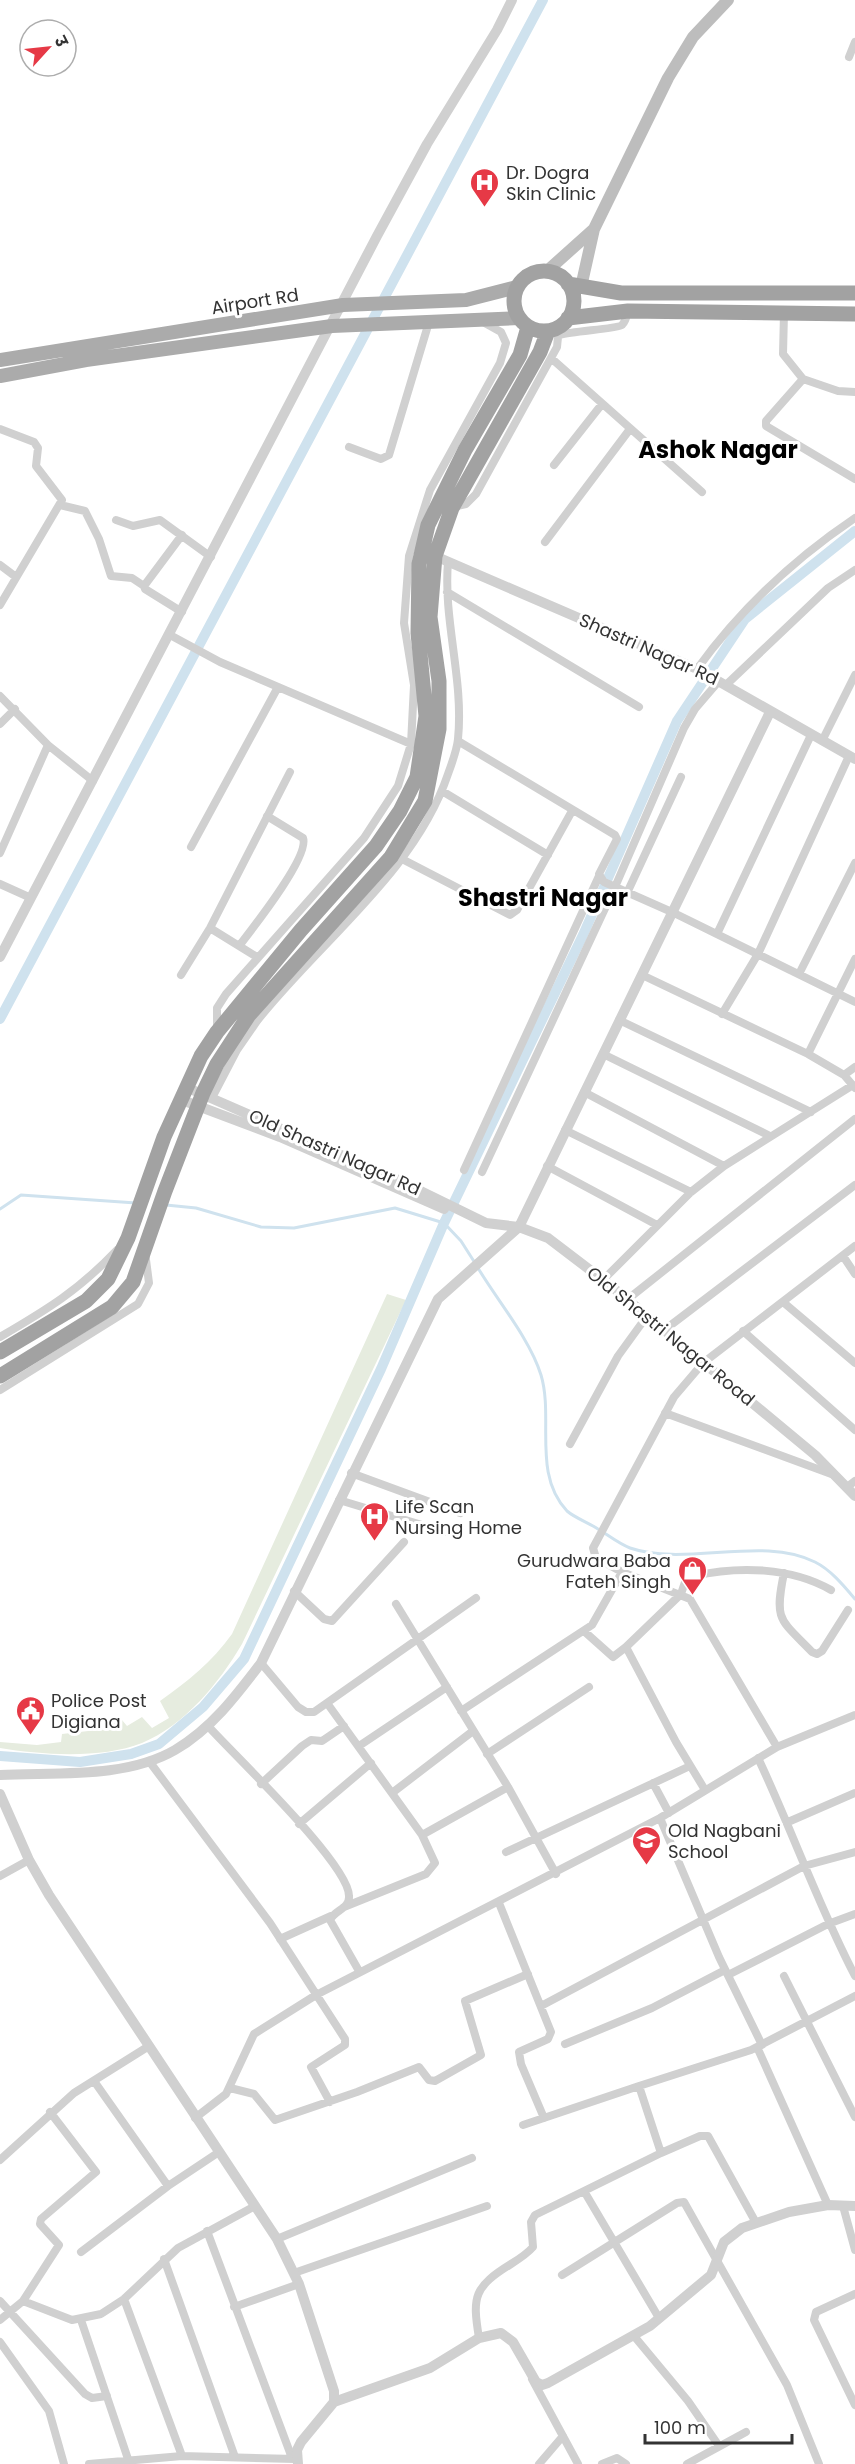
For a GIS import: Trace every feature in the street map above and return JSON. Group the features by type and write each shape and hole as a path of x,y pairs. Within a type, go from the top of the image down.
{"highway":[{"path":"0,1352 99,1291 108,1279 128,1238 147,1184 201,1056 217,1032 301,930 376,846 400,811 417,777 426,716 418,633 419,564 428,525 465,450 520,355 523,323 514,303 517,287 524,278 535,273 546,272 557,275 574,285 621,293 855,293"},
{"path":"0,1376 112,1307 133,1282 147,1248 165,1191 217,1064 249,1015 391,857 425,801 439,729 439,681 430,617 452,508 540,352 573,307 574,285"},
{"path":"523,323 559,328 628,311 855,314"}],"main road":[{"path":"574,285 594,229 672,71 693,37 728,0"},
{"path":"546,272 594,229"},
{"name":"Airport Rd","path":"0,360 343,305 466,300 517,287"},
{"path":"0,376 86,360 332,326 477,320 523,323"}],"street":[{"path":"0,957 426,144 497,30 512,0"},
{"path":"849,57 855,42"},
{"path":"784,313 783,354 787,363 800,373 803,379 838,391 855,392"},
{"path":"217,1032 217,1008 226,994 349,855 381,815 398,786 411,744 414,685 404,623 409,556 430,489 490,381 505,349 501,332 477,320"},
{"path":"349,447 381,459 389,455 429,322"},
{"path":"452,508 466,504 476,494 551,358 559,328"},
{"path":"551,358 702,492"},
{"path":"803,379 766,421 765,426 855,479"},
{"path":"554,465 602,404"},
{"path":"0,429 37,445 36,466 61,497 60,505 47,522 0,605"},
{"path":"545,542 630,429"},
{"path":"60,505 85,511 99,539 111,576 132,578 182,612"},
{"path":"464,1170 684,728 712,677 728,630 777,580 855,518"},
{"path":"116,520 133,526 160,520 211,556"},
{"path":"144,586 182,535"},
{"path":"205,1098 257,1021 402,859 426,824 442,791 458,741 456,663 441,559"},
{"name":"Shastri Nagar Rd","path":"441,559 712,677 852,758"},
{"path":"0,566 16,578"},
{"path":"712,677 855,570"},
{"path":"447,592 639,707"},
{"path":"170,635 211,657 411,744"},
{"path":"822,741 855,675"},
{"path":"191,847 278,687"},
{"path":"0,695 48,745 93,781"},
{"path":"0,724 15,710"},
{"path":"0,1775 113,1770 148,1761 174,1751 208,1726 232,1702 261,1663 432,1308 444,1291 494,1251 519,1227 770,712"},
{"path":"717,934 811,735"},
{"path":"458,741 616,837 607,883 482,1172"},
{"path":"0,853 48,745"},
{"path":"722,1014 758,954 852,758"},
{"path":"181,975 210,928 290,772"},
{"path":"627,893 681,777"},
{"path":"442,791 548,855"},
{"path":"402,859 510,915 517,910 572,811"},
{"path":"239,946 284,883 305,843 300,836 267,816"},
{"path":"800,974 855,863"},
{"path":"607,883 674,913 855,1002"},
{"path":"0,884 31,898"},
{"path":"210,928 257,957"},
{"path":"808,1054 855,959"},
{"path":"603,1280 691,1192 724,1166 854,1087 844,1075 808,1054 642,975"},
{"path":"619,1020 811,1112"},
{"path":"603,1054 770,1136"},
{"path":"844,1075 855,1067"},
{"path":"584,1092 724,1166"},
{"path":"185,1094 205,1098 280,1137 394,1183"},
{"name":"Old Shastri Nagar Rd","path":"205,1098 467,1216"},
{"path":"628,1299 855,1119"},
{"path":"565,1130 691,1192"},
{"path":"547,1166 657,1225"},
{"path":"663,1331 855,1185"},
{"name":"Old Shastri Nagar Road","path":"467,1216 486,1223 519,1227 548,1238 628,1299 663,1331 838,1476 851,1484 855,1496"},
{"path":"0,1337 72,1294 89,1280 128,1238"},
{"path":"777,1747 694,1604 681,1594 622,1572 596,1558 593,1553 594,1545 674,1397 703,1363 855,1246"},
{"path":"0,1390 138,1304 149,1283 147,1248"},
{"path":"843,1256 855,1274"},
{"path":"783,1302 855,1363"},
{"path":"570,1444 618,1356 647,1317"},
{"path":"743,1331 855,1430"},
{"path":"665,1413 838,1476"},
{"path":"351,1473 460,1513"},
{"path":"339,1500 445,1532"},
{"path":"294,1592 324,1619 332,1621 405,1542"},
{"path":"585,1632 613,1657 681,1594 685,1582 702,1574 749,1570 783,1573 805,1578 831,1590"},
{"path":"461,1712 585,1632 597,1618 622,1572"},
{"path":"783,1573 778,1614 812,1652 817,1654 822,1651 848,1610"},
{"path":"261,1663 298,1707 306,1712 314,1712 476,1598"},
{"path":"396,1604 508,1787 538,1838 555,1874"},
{"path":"626,1647 705,1790"},
{"path":"359,1746 447,1687"},
{"path":"487,1754 589,1687"},
{"path":"280,1939 331,1916 344,1907 432,1870 435,1863 422,1835 327,1703"},
{"path":"195,2118 220,2100 230,2088 254,2034 316,1995 359,1971 499,1903 660,1818 777,1747 855,1715"},
{"path":"208,1726 299,1824 342,1876 350,1894 344,1907"},
{"path":"261,1784 302,1746 311,1740 322,1741 344,1726"},
{"path":"392,1793 473,1731"},
{"path":"758,1758 788,1822 828,1924 855,1976"},
{"path":"148,1761 206,1835 280,1939 346,2042 311,2067 330,2102"},
{"path":"299,1824 371,1763"},
{"path":"506,1852 690,1766"},
{"path":"653,1784 669,1812"},
{"path":"422,1835 508,1787"},
{"path":"788,1822 855,1793"},
{"path":"0,1794 29,1860 49,1895 195,2118 278,2239 296,2278 334,2391 334,2402"},
{"path":"660,1818 828,2205"},
{"path":"541,2006 804,1866 855,1852"},
{"path":"0,1876 29,1860"},
{"path":"499,1903 551,2036 521,2049 519,2055 544,2118"},
{"path":"565,2044 652,2008 828,1924 855,1914"},
{"path":"331,1916 335,1930 359,1971"},
{"path":"230,2088 254,2094 275,2120 330,2102 419,2067 429,2080 435,2081 479,2058 482,2052 465,2001 528,1974"},
{"path":"784,1976 855,2117"},
{"path":"523,2125 760,2046 855,1996"},
{"path":"0,2160 50,2112 149,2046"},
{"path":"94,2081 168,2186"},
{"path":"639,2086 662,2153"},
{"path":"0,2320 23,2301 59,2245 40,2224 41,2219 96,2172 50,2112"},
{"path":"479,2338 474,2310 478,2291 489,2278 534,2247 531,2222 535,2215 700,2136 708,2136 755,2221"},
{"path":"81,2252 168,2186 219,2152"},
{"path":"278,2239 472,2158"},
{"path":"584,2191 659,2318"},
{"path":"562,2275 681,2201 688,2206 788,2385 819,2464"},
{"path":"530,2376 542,2385 548,2383 634,2336 711,2275 717,2257 730,2236 755,2221 828,2205 849,2206 855,2250"},
{"path":"23,2301 72,2320 81,2320 100,2314 124,2299 164,2259 207,2231 255,2206"},
{"path":"234,2307 296,2278 488,2206"},
{"path":"207,2231 234,2307 295,2460"},
{"path":"164,2259 235,2457"},
{"path":"855,2294 816,2312 814,2320 855,2405"},
{"path":"124,2299 182,2456"},
{"path":"0,2301 85,2394 92,2398 106,2396"},
{"path":"81,2320 106,2396 123,2462"},
{"path":"295,2460 301,2442 334,2402 430,2368 479,2338 501,2333 507,2335 519,2351 530,2376 578,2464"},
{"path":"634,2336 692,2406 719,2446"},
{"path":"0,2342 49,2411 64,2464"},
{"path":"687,2464 746,2432"},
{"path":"539,2464 563,2436"},
{"path":"89,2464 155,2461 182,2456 217,2460 235,2457 295,2460"},
{"path":"602,2464 617,2458 626,2464"}],"shaded area":[{"path":"387,1294 406,1300 242,1644 212,1688 173,1725 142,1743 126,1748 109,1752 72,1754 0,1748 0,1742 37,1745 61,1742 62,1734 97,1730 122,1720 127,1726 142,1717 152,1728 169,1718 160,1701 199,1670 232,1634"}],"waterway":[{"path":"0,1019 543,0"},
{"path":"0,1756 80,1762 131,1754 159,1744 203,1707 244,1659 381,1369 444,1223 583,935 677,721 745,619 855,531"},
{"path":"0,1209 21,1195 136,1203"},
{"path":"166,1205 196,1208 261,1227 294,1228 395,1208 444,1223 461,1241 475,1263"},
{"path":"478,1268 536,1361 544,1392 547,1463 550,1480 556,1496 567,1511 630,1548 652,1553 772,1551 794,1554 826,1569 855,1599"}],"place":[{"name":"Dr. Dogra Skin Clinic","path":"485,208"},
{"name":"Life Scan Nursing Home","path":"374,1542"},
{"name":"Gurudwara Baba Fateh Singh","path":"692,1596"},
{"name":"Police Post Digiana","path":"30,1736"},
{"name":"Old Nagbani School","path":"647,1866"}],"district":[{"name":"Ashok Nagar","path":"718,449"},
{"name":"Shastri Nagar","path":"543,897"}]}
